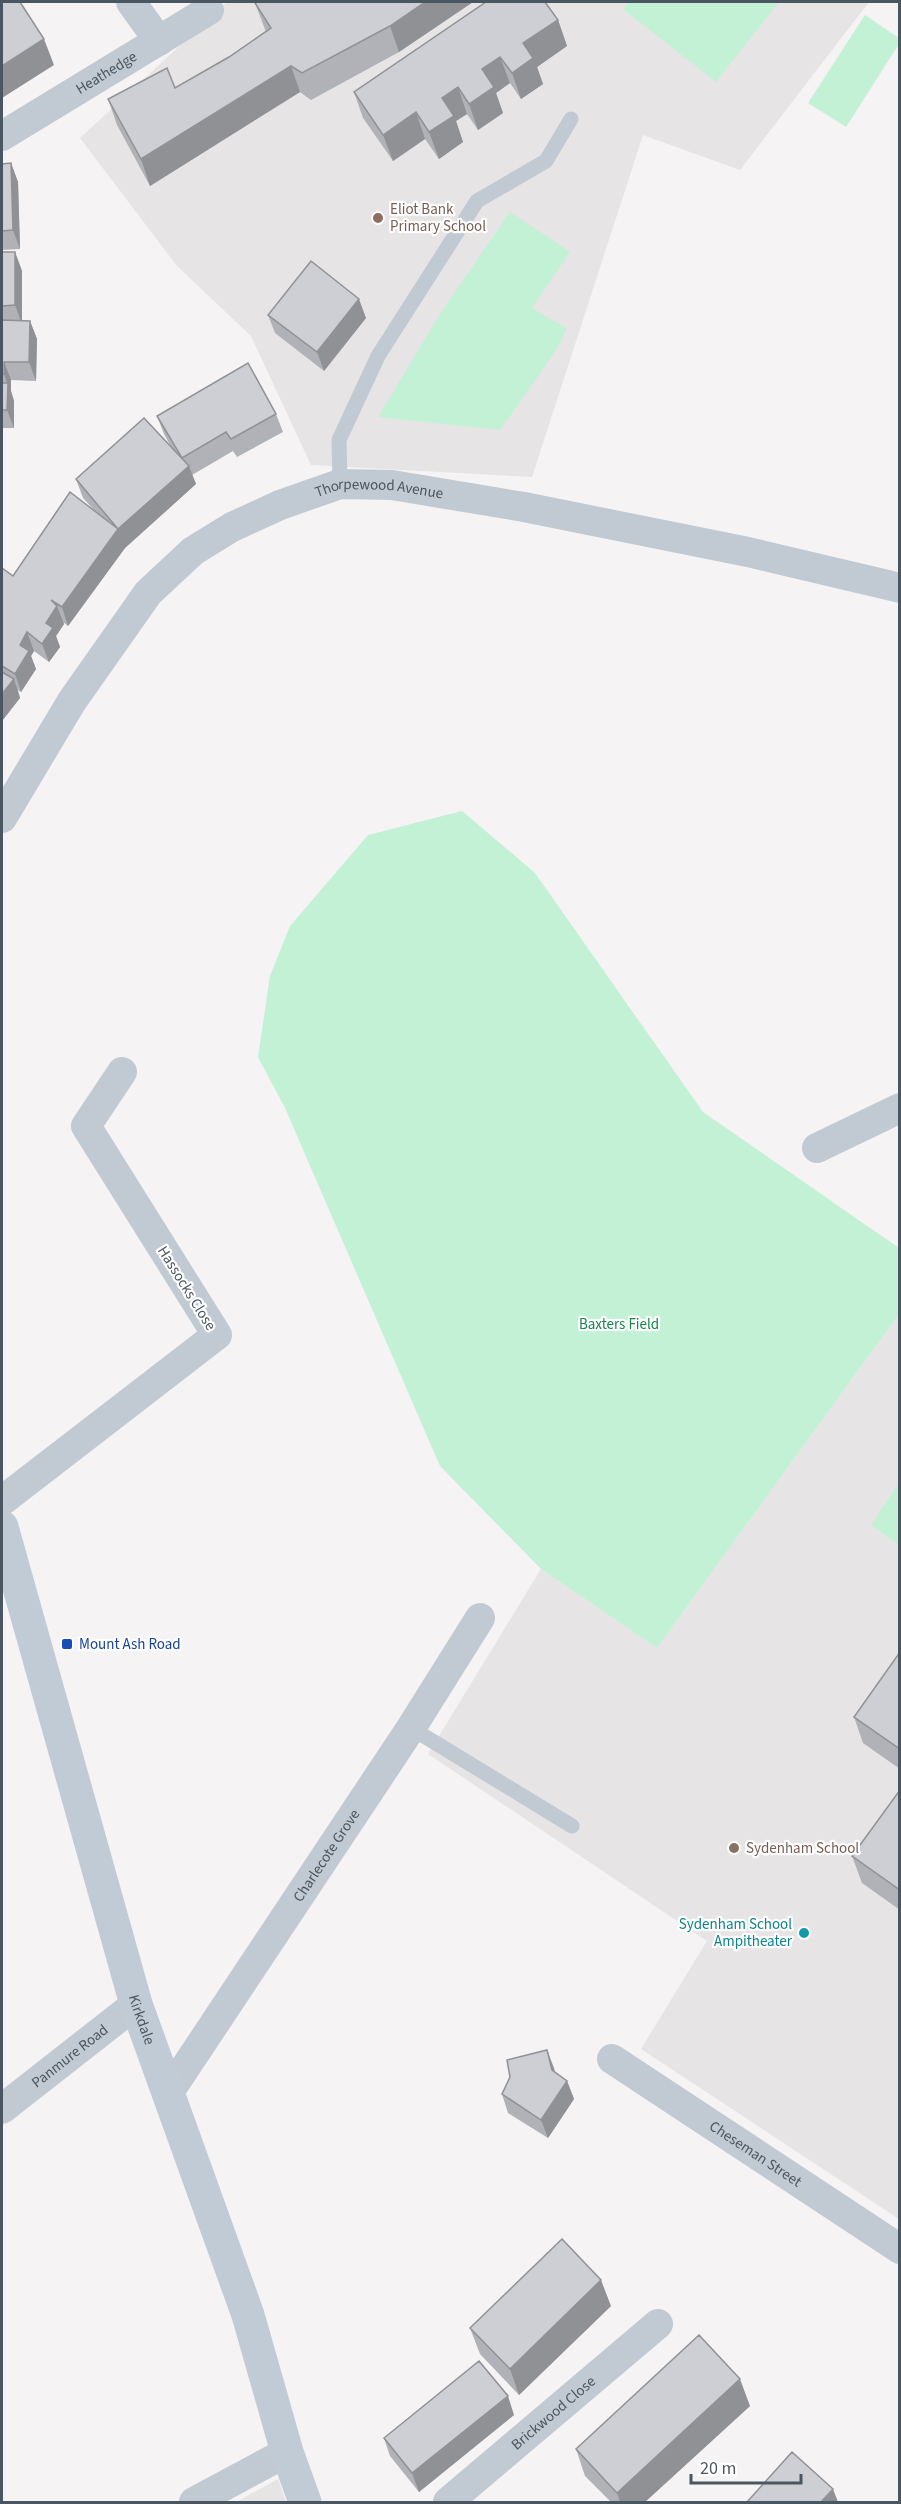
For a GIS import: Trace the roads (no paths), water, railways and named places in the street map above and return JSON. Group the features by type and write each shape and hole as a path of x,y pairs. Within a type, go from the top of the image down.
{"street":[{"path":"131,2 159,41"},
{"name":"Heathedge","path":"2,136 209,10"},
{"name":"Thorpewood Avenue","path":"2,819 72,701 148,593 193,551 232,526 340,484 393,484 524,507 748,552 900,588"},
{"name":"Hassocks Close","path":"2,1501 217,1335 86,1126 122,1072"},
{"path":"818,1148 900,1108"},
{"name":"Kirkdale","path":"2,1527 8,1580 136,2004 248,2315 287,2452 305,2502"},
{"name":"Charlecote Grove","path":"169,2092 411,1728 480,1618"},
{"name":"Panmure Road","path":"2,2109 136,2004"},
{"name":"Cheseman Street","path":"612,2059 900,2249"},
{"name":"Brickwood Close","path":"448,2502 658,2324"},
{"path":"194,2502 287,2452"}],"lane":[{"path":"340,484 339,440 378,356 477,201 546,161 571,119"},
{"path":"411,1728 572,1826"}],"place":[{"name":"Eliot Bank Primary School","path":"378,218"},
{"name":"Mount Ash Road","path":"67,1644"},
{"name":"Sydenham School","path":"734,1848"},
{"name":"Sydenham School Ampitheater","path":"804,1933"}],"park label":[{"name":"Baxters Field","path":"619,1324"}]}
